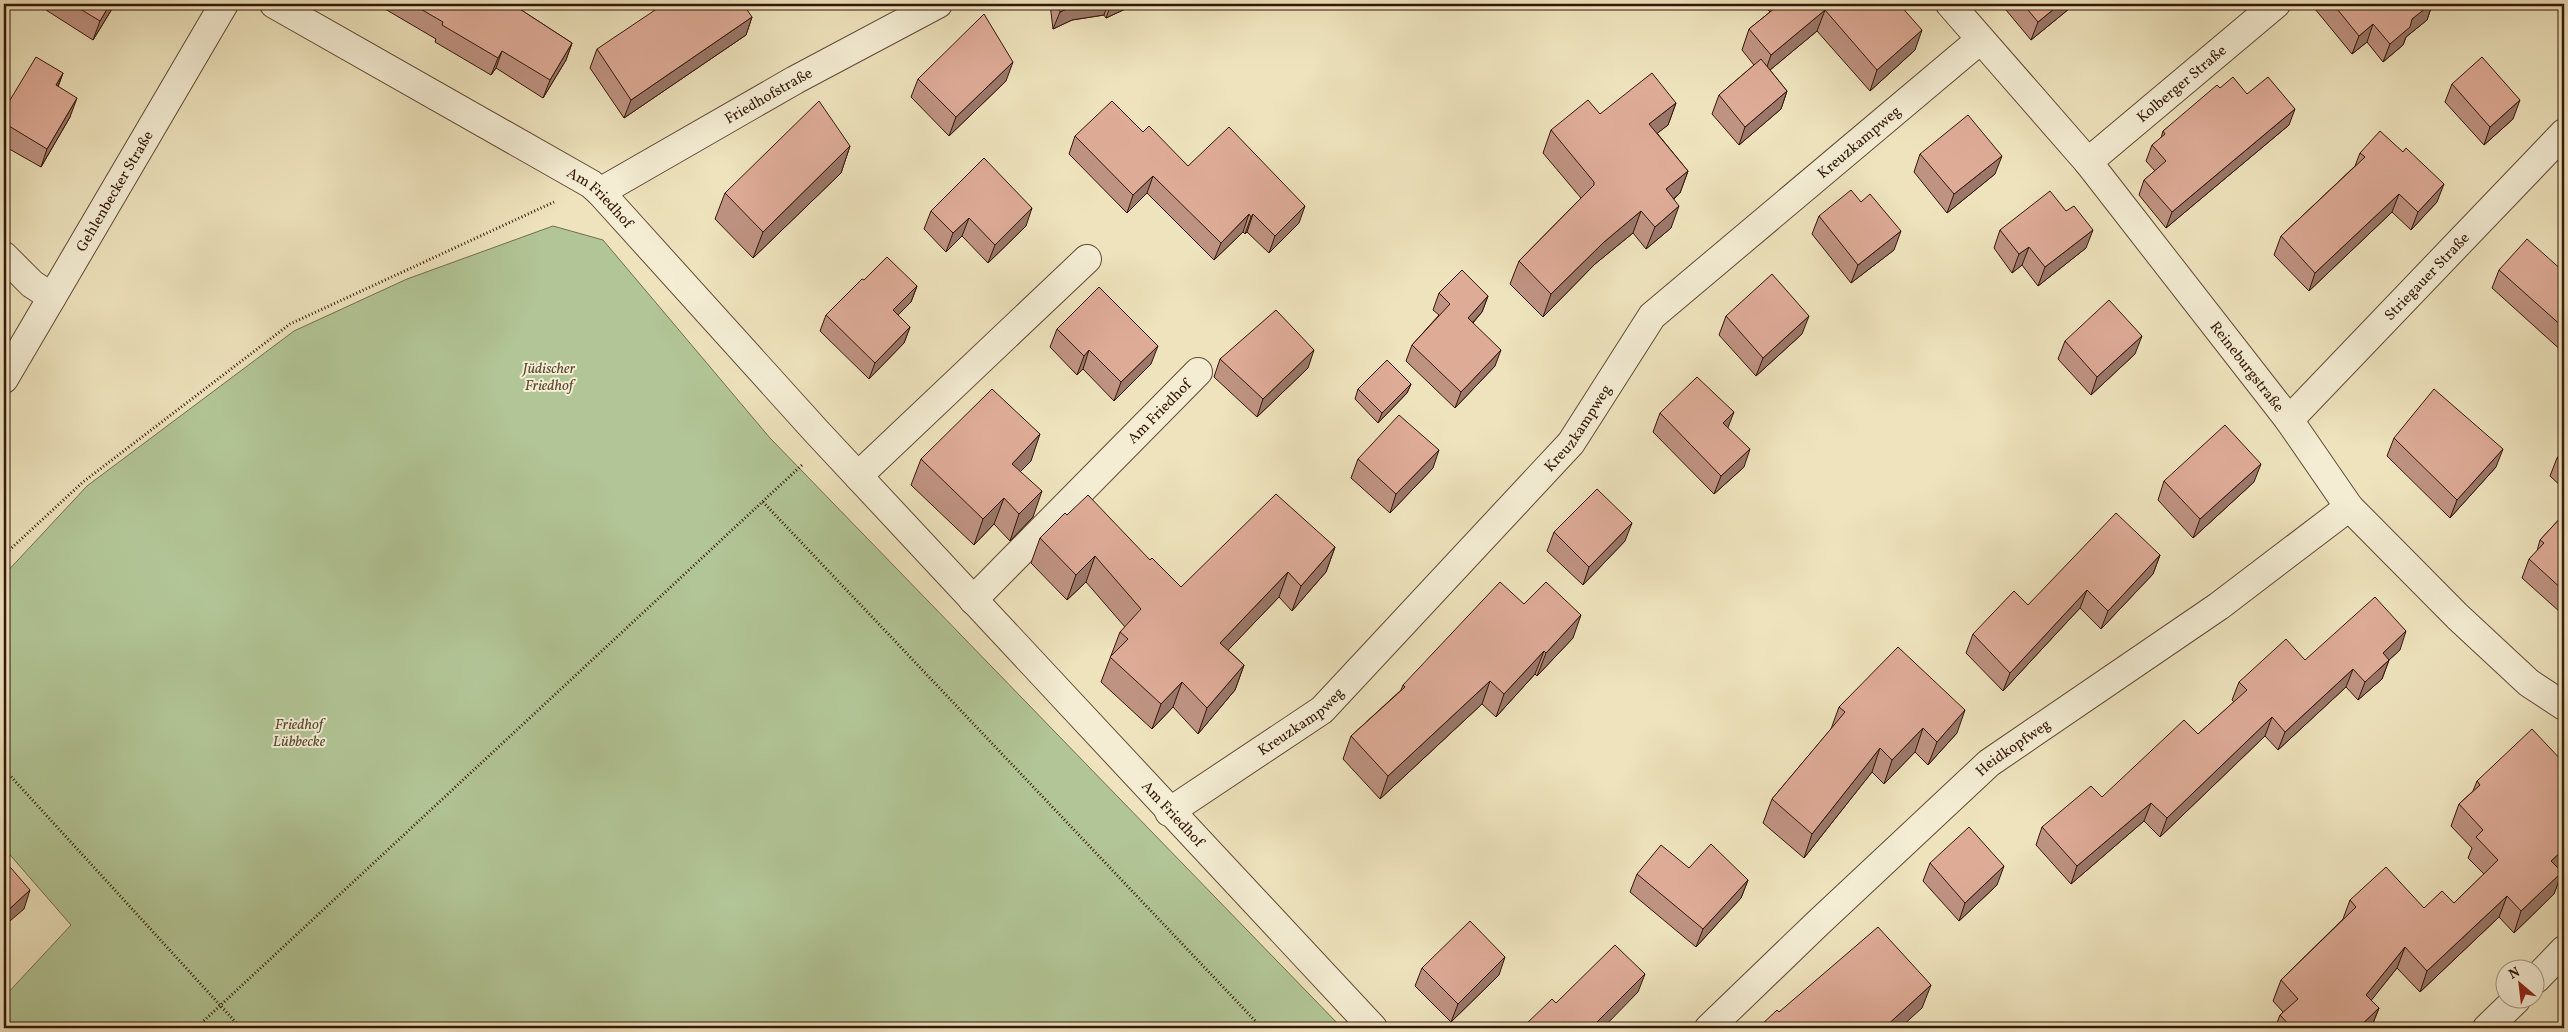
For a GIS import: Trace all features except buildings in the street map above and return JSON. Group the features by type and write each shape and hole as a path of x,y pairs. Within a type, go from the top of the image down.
{"street":[{"name":"Gehlenbecker Straße","path":"4,379 224,4"},
{"name":"Am Friedhof","path":"274,4 595,188 1169,812 1373,1028"},
{"name":"Friedhofstraße","path":"595,188 938,4"},
{"name":"Reineburgstraße","path":"1950,4 2088,162 2289,420 2349,506 2458,617 2528,683 2564,706"},
{"name":"Kolberger Straße","path":"2088,162 2276,4"},
{"name":"Kreuzkampweg","path":"1169,812 1322,710 1571,443 1652,316 1980,40"},
{"name":"Striegauer Straße","path":"2289,420 2564,133"},
{"path":"4,256 32,284 52,297"},
{"path":"858,476 1087,259"},
{"name":"Am Friedhof","path":"973,600 1198,372"},
{"name":"Heidkopfweg","path":"1709,1028 1817,924 1990,763 2219,606 2349,506"},
{"path":"2546,969 2564,950"},
{"path":"2487,1028 2506,1010"}],"path":[{"path":"4,556 83,482 290,324 595,188"},
{"path":"196,1028 827,442"},
{"path":"763,502 1262,1028"},
{"path":"4,769 242,1028"}],"green space":[{"name":"Friedhof Lübbecke","path":"553,226 603,240 770,438 1342,1028 4,1028 4,997 71,925 4,848 4,575 87,486 294,331 407,279"}],"park label":[{"name":"Jüdischer Friedhof","path":"549,376"}]}
